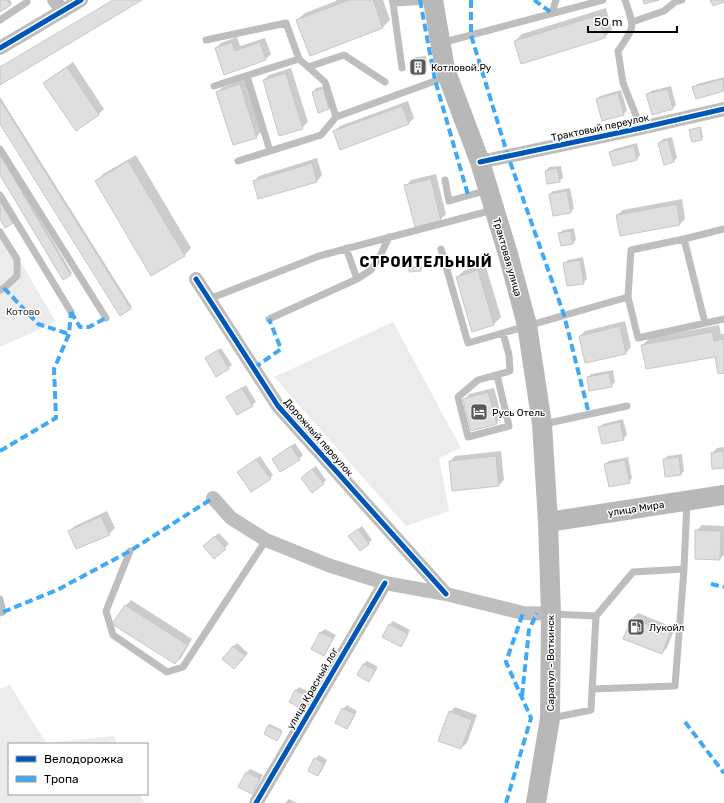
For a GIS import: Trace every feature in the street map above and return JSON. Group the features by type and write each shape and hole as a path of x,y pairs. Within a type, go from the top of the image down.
{"main road":[{"name":"Трактовая улица","path":"433,1 448,76 489,190 527,325 542,424 548,522"},
{"name":"улица Мира","path":"548,522 724,495"},
{"name":"Сарапул - Воткинск","path":"536,803 550,718 551,614 548,522"}],"street":[{"path":"0,48 58,5 81,0"},
{"name":"Трактовый переулок","path":"480,162 724,109"},
{"name":"Дорожный переулок","path":"196,279 278,406 446,594"},
{"path":"213,498 231,518 266,540 328,565 384,583 446,594 523,613 551,614"},
{"name":"улица Красный лог","path":"256,803 384,583"}],"lane":[{"path":"552,13 556,0"},
{"path":"441,43 603,0"},
{"path":"625,0 632,22 632,30 618,51 623,83 641,128"},
{"path":"632,22 664,10 675,2 682,0"},
{"path":"0,20 28,1"},
{"path":"402,68 392,2 433,1"},
{"path":"206,40 286,23 299,59 325,82 336,117"},
{"path":"308,67 344,55 385,82"},
{"path":"214,86 299,59"},
{"path":"247,76 270,151"},
{"path":"238,161 321,135 336,117 448,76"},
{"path":"0,149 106,318"},
{"path":"445,180 449,201 489,190"},
{"path":"0,195 71,312"},
{"path":"209,299 319,256 494,210"},
{"path":"724,230 631,250 628,297 638,338 724,319"},
{"path":"0,232 17,259 17,276 0,290"},
{"path":"269,319 357,279 371,270 389,237"},
{"path":"684,239 705,323"},
{"path":"346,248 357,279"},
{"path":"441,249 468,343 628,297"},
{"path":"497,375 509,426 468,437 458,397 478,380 510,371 509,355 503,332"},
{"path":"542,424 627,406"},
{"path":"592,689 675,686 684,569 687,500"},
{"path":"130,551 106,612 113,635 167,672 183,667 266,540"},
{"path":"550,718 591,710 596,616 633,572 684,569"},
{"path":"0,599 2,612 0,613"},
{"path":"551,614 596,616"}],"green space":[{"name":"Котово","path":"0,227 56,322 0,347"},
{"path":"393,322 461,448 439,458 449,511 406,526 274,377"},
{"path":"10,685 46,743 8,743 8,795 140,795 144,803 0,803 0,689"},
{"path":"114,736 117,743 46,743"}],"building":[{"path":"0,0 7,0 11,5 0,12"},
{"path":"113,0 142,0 0,85 0,67"},
{"path":"349,0 373,0 383,28 310,56 296,20"},
{"path":"643,0 659,0 644,4"},
{"path":"710,0 724,0 724,2 713,6"},
{"path":"599,15 605,38 521,64 514,41"},
{"path":"232,42 235,51 260,42 266,60 224,75 215,48"},
{"name":"Котловой.Ру","path":"422,59 424,74 413,76 411,60"},
{"path":"67,67 99,115 76,131 43,83"},
{"path":"286,73 303,129 279,136 263,80"},
{"path":"723,79 724,91 696,99 692,87"},
{"path":"240,84 257,138 233,145 216,92"},
{"path":"323,88 329,109 318,113 312,92"},
{"path":"668,89 673,109 652,115 646,94"},
{"path":"618,93 624,115 602,121 596,99"},
{"path":"0,100 131,309 120,316 0,124"},
{"path":"402,106 409,124 340,150 333,131"},
{"path":"700,127 702,140 692,142 689,130"},
{"path":"668,140 674,162 664,165 658,143"},
{"path":"634,146 637,160 613,166 609,152"},
{"path":"0,155 71,275 63,280 0,175"},
{"path":"128,161 185,256 151,276 95,181"},
{"path":"312,163 317,182 258,199 253,181"},
{"path":"557,168 560,182 547,184 545,171"},
{"path":"431,179 441,221 415,227 404,185"},
{"path":"567,191 571,213 553,216 549,194"},
{"path":"0,201 13,223 5,228 0,219"},
{"path":"677,204 680,225 620,236 616,215"},
{"path":"571,231 573,244 561,246 558,233"},
{"path":"580,260 584,284 567,286 563,263"},
{"path":"421,266 421,271 409,272 409,268"},
{"path":"478,270 494,325 472,332 456,277"},
{"path":"620,326 626,354 585,363 579,336"},
{"path":"712,332 714,341 724,339 724,373 718,374 715,357 646,369 641,345"},
{"path":"218,350 229,369 216,377 205,358"},
{"path":"609,373 612,387 589,391 587,377"},
{"path":"242,388 253,406 237,415 226,397"},
{"path":"488,392 497,424 471,431 463,399"},
{"path":"620,422 624,440 602,444 598,427"},
{"path":"291,446 300,460 280,472 272,459"},
{"path":"724,451 724,468 712,469 711,453"},
{"path":"496,456 499,486 452,491 449,461"},
{"path":"679,457 681,475 665,477 663,459"},
{"path":"256,459 271,479 251,492 237,472"},
{"path":"625,460 630,483 609,487 604,464"},
{"path":"312,469 324,484 312,493 301,478"},
{"path":"101,516 110,535 76,549 68,531"},
{"path":"358,529 369,544 360,551 348,536"},
{"path":"695,530 721,531 720,560 695,559"},
{"path":"215,536 226,549 214,559 203,546"},
{"path":"125,605 188,645 175,664 112,624"},
{"path":"632,618 670,633 662,654 623,639"},
{"path":"389,624 408,634 401,647 382,637"},
{"path":"320,632 333,638 324,656 311,649"},
{"path":"233,646 245,656 234,669 222,659"},
{"path":"363,664 375,670 369,682 357,675"},
{"path":"295,690 312,698 305,711 289,702"},
{"path":"342,708 355,714 347,729 335,723"},
{"path":"449,711 472,720 461,749 438,741"},
{"path":"268,725 282,732 277,741 264,734"},
{"path":"314,758 324,763 318,776 308,771"},
{"path":"246,772 260,779 252,794 238,787"}],"marked path":[{"path":"420,0 435,80 468,195"},
{"path":"471,0 471,35 508,156 564,315 589,414"},
{"path":"534,0 552,13"},
{"path":"4,288 38,324 69,334"},
{"path":"71,312 80,327 89,327 106,318"},
{"path":"0,451 56,418 54,369 69,334 71,312"},
{"path":"254,368 281,349 269,319"},
{"path":"3,612 57,590 130,551 213,498"},
{"path":"711,584 724,587"},
{"path":"506,803 531,718 506,662 523,613"},
{"path":"522,696 529,630 537,613"},
{"path":"685,722 724,773"}],"cycle path":[{"path":"0,48 81,0"},
{"path":"480,162 724,109"},
{"path":"196,279 278,406 446,594"},
{"path":"256,803 385,583"}],"place":[{"name":"Котловой.Ру","path":"418,67"},
{"name":"Русь Отель","path":"479,412"},
{"name":"Лукойл","path":"636,627"}],"district":[{"name":"СТРОИТЕЛЬНЫЙ","path":"426,262"}]}
